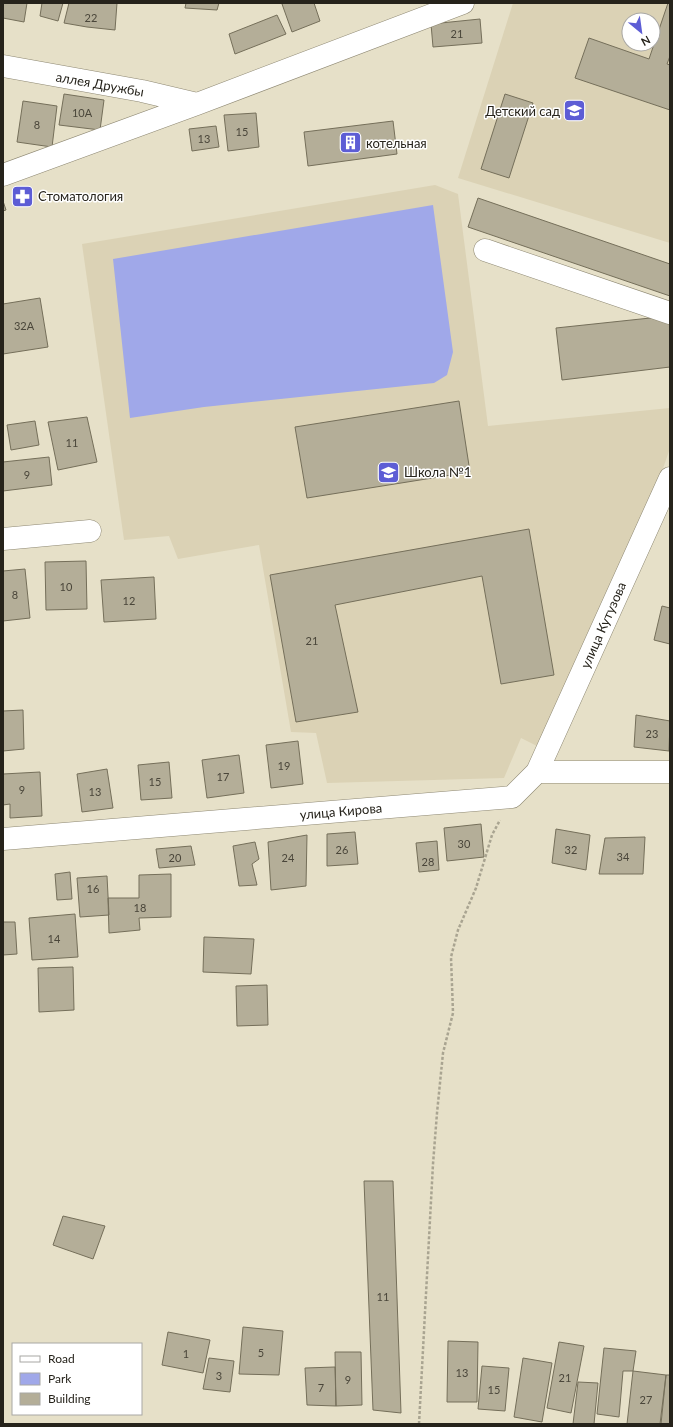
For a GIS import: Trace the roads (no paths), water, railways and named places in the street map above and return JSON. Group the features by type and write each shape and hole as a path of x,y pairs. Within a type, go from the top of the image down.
{"street":[{"path":"3,176 463,3"},
{"name":"аллея Дружбы","path":"3,66 142,91 197,104"},
{"path":"485,250 670,313"},
{"name":"улица Кутузова","path":"536,772 670,478"},
{"path":"3,539 90,531"},
{"path":"536,772 670,772"},
{"name":"улица Кирова","path":"3,839 512,797 536,772"}],"place":[{"name":"Детский сад","path":"575,111"},
{"name":"котельная","path":"351,143"},
{"name":"Стоматология","path":"22,196"},
{"name":"Школа №1","path":"388,472"}]}
